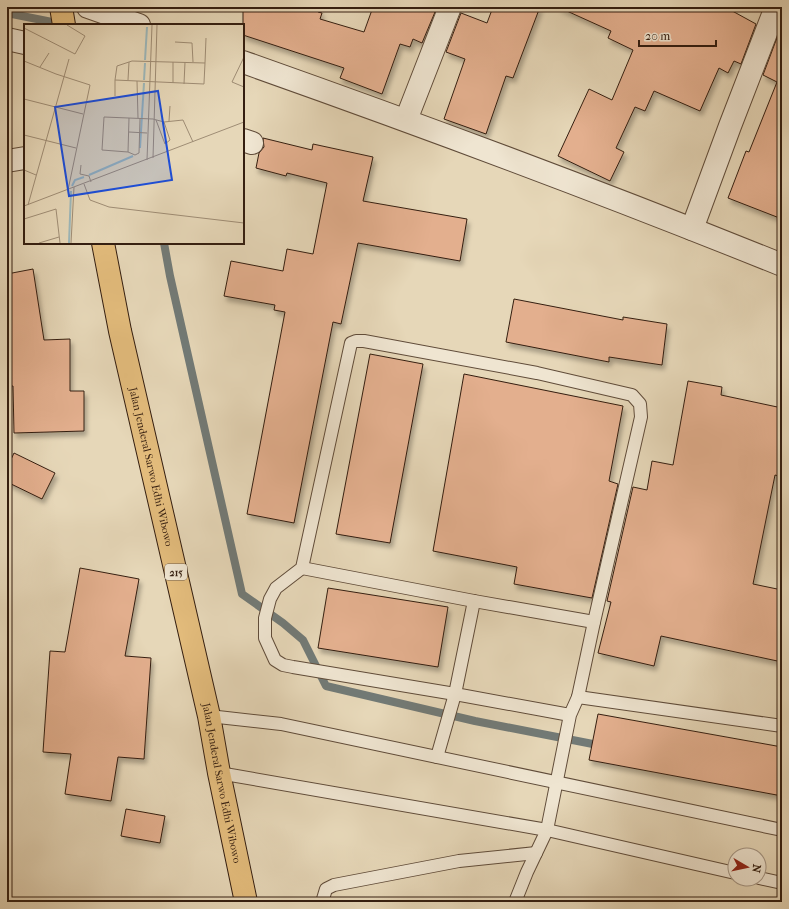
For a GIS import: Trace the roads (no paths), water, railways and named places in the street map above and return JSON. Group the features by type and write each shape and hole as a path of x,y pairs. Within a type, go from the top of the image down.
{"main road":[{"path":"61,7 64,24"},
{"name":"Jalan Jenderal Sarwo Edhi Wibowo","path":"103,244 122,338 209,716 219,773 246,902"}],"street":[{"path":"88,7 136,24"},
{"path":"406,120 450,7"},
{"path":"692,229 776,7"},
{"path":"7,39 24,43"},
{"path":"244,62 406,120 692,229 782,265"},
{"path":"7,161 24,158"}],"lane":[{"path":"515,902 547,830 570,715 578,697 641,417 640,404 632,395 537,373 372,342 356,341 351,343 302,568 276,588 270,599 265,618 265,638 275,660 283,665 293,667 570,715"},
{"path":"302,568 594,622"},
{"path":"437,757 455,694 474,601"},
{"path":"578,697 782,726"},
{"path":"209,716 281,724 782,830"},
{"path":"219,773 547,830 727,870"},
{"path":"324,902 323,899 326,889 334,885 459,861 536,853"},
{"path":"767,880 782,883"}],"waterway":[{"path":"7,13 62,24"},
{"path":"164,244 170,276 242,594 283,623 303,640 326,686 475,721 603,746"}]}
